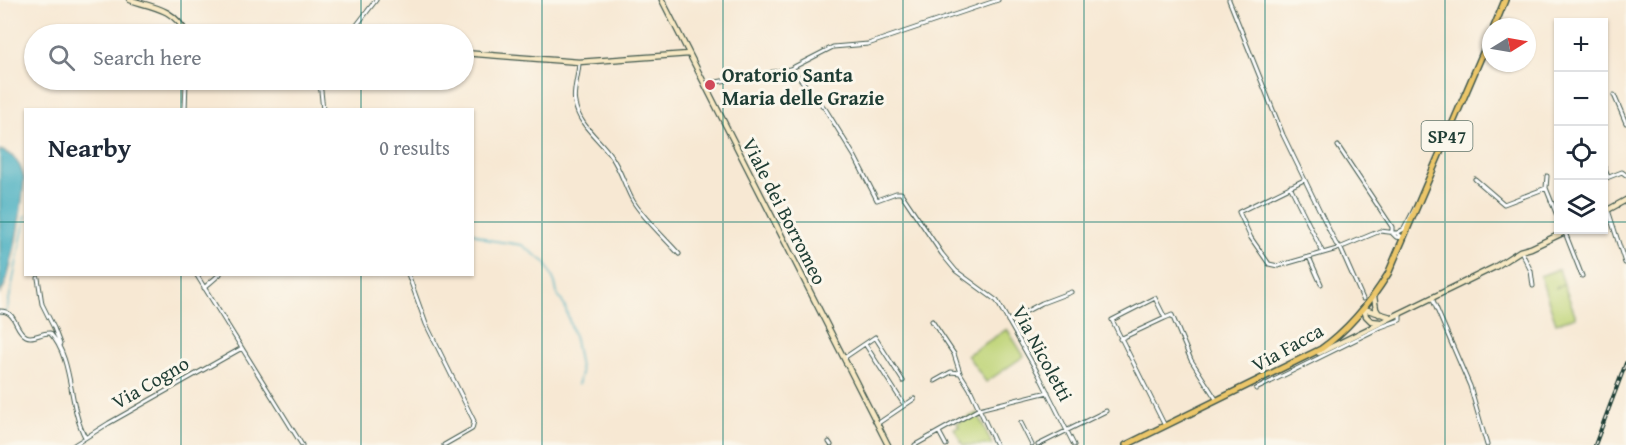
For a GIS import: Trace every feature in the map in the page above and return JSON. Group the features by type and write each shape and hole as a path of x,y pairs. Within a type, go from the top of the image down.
{"main road":[{"path":"1498,18 1505,0"},
{"name":"SP47","path":"1364,309 1391,267 1397,235 1417,207 1482,55"},
{"name":"Via Facca","path":"1126,445 1302,360 1331,342 1364,309"}],"street":[{"path":"130,0 166,12 181,24"},
{"path":"358,24 376,0"},
{"name":"Viale dei Borromeo","path":"662,0 888,445"},
{"path":"705,85 792,69 833,47 868,44 998,0"},
{"path":"1229,0 1270,106 1304,180 1340,247 1363,299"},
{"path":"474,54 579,62 689,54"},
{"path":"579,62 579,75 574,95 580,117 586,128 612,157 634,202 679,254"},
{"name":"Via Nicoletti","path":"792,69 826,110 855,157 877,200 901,193 947,261 956,271 993,297 1048,392 1074,445"},
{"path":"185,108 186,90"},
{"path":"321,90 323,108"},
{"path":"1614,95 1626,123"},
{"path":"1338,146 1397,235"},
{"path":"1608,177 1622,172 1626,175"},
{"path":"1547,176 1546,188 1554,207"},
{"path":"1475,179 1504,204 1546,188"},
{"path":"1304,180 1241,210 1239,215 1269,264 1278,266 1323,253 1380,231 1397,235"},
{"path":"1290,186 1323,253"},
{"path":"1608,210 1626,200"},
{"path":"1608,216 1625,263"},
{"path":"1302,360 1495,267 1521,250 1532,248 1558,234"},
{"path":"1567,234 1582,276"},
{"path":"1621,250 1626,248"},
{"path":"1521,250 1531,271 1533,286"},
{"path":"1309,257 1321,284"},
{"path":"197,276 302,445"},
{"path":"204,288 218,276"},
{"path":"409,276 426,324 474,421 472,429 444,445"},
{"path":"38,278 42,304 59,339 77,419 85,438"},
{"path":"1008,321 1042,303 1071,292"},
{"path":"1374,296 1379,314"},
{"path":"1165,318 1155,298 1113,318 1112,322 1165,426"},
{"path":"1432,298 1470,386 1487,445"},
{"path":"1364,309 1391,317"},
{"path":"1364,309 1371,321 1383,321"},
{"path":"0,311 7,311 13,316 25,335 29,337 50,333 60,346"},
{"path":"1256,389 1400,320 1400,313"},
{"path":"1120,339 1172,315 1191,360 1217,401"},
{"path":"932,321 954,354 960,373 996,445"},
{"path":"844,358 875,337 903,381"},
{"path":"865,344 903,403"},
{"name":"Via Cogno","path":"74,445 242,348"},
{"path":"935,381 951,372 960,373"},
{"path":"916,445 979,409 1048,392"},
{"path":"877,424 914,399"},
{"path":"1038,445 1106,411"},
{"path":"1021,423 1032,445"},
{"path":"939,432 946,445"}],"green space":[{"path":"1559,269 1564,284 1555,288 1564,285 1576,317 1556,323 1540,276"},
{"path":"1007,329 1024,356 986,382 967,355"},
{"path":"978,413 992,445 963,445 954,428 959,427 957,423"}],"water":[{"path":"0,150 10,154 16,160 24,178 13,256 0,294"}],"waterway":[{"path":"0,315 7,310 24,225"},
{"path":"474,233 489,240 522,245 546,263 565,307 575,340 581,373 578,385"}],"railway":[{"path":"1595,445 1626,363"}],"place":[{"name":"Oratorio Santa Maria delle Grazie","path":"710,85"}]}
